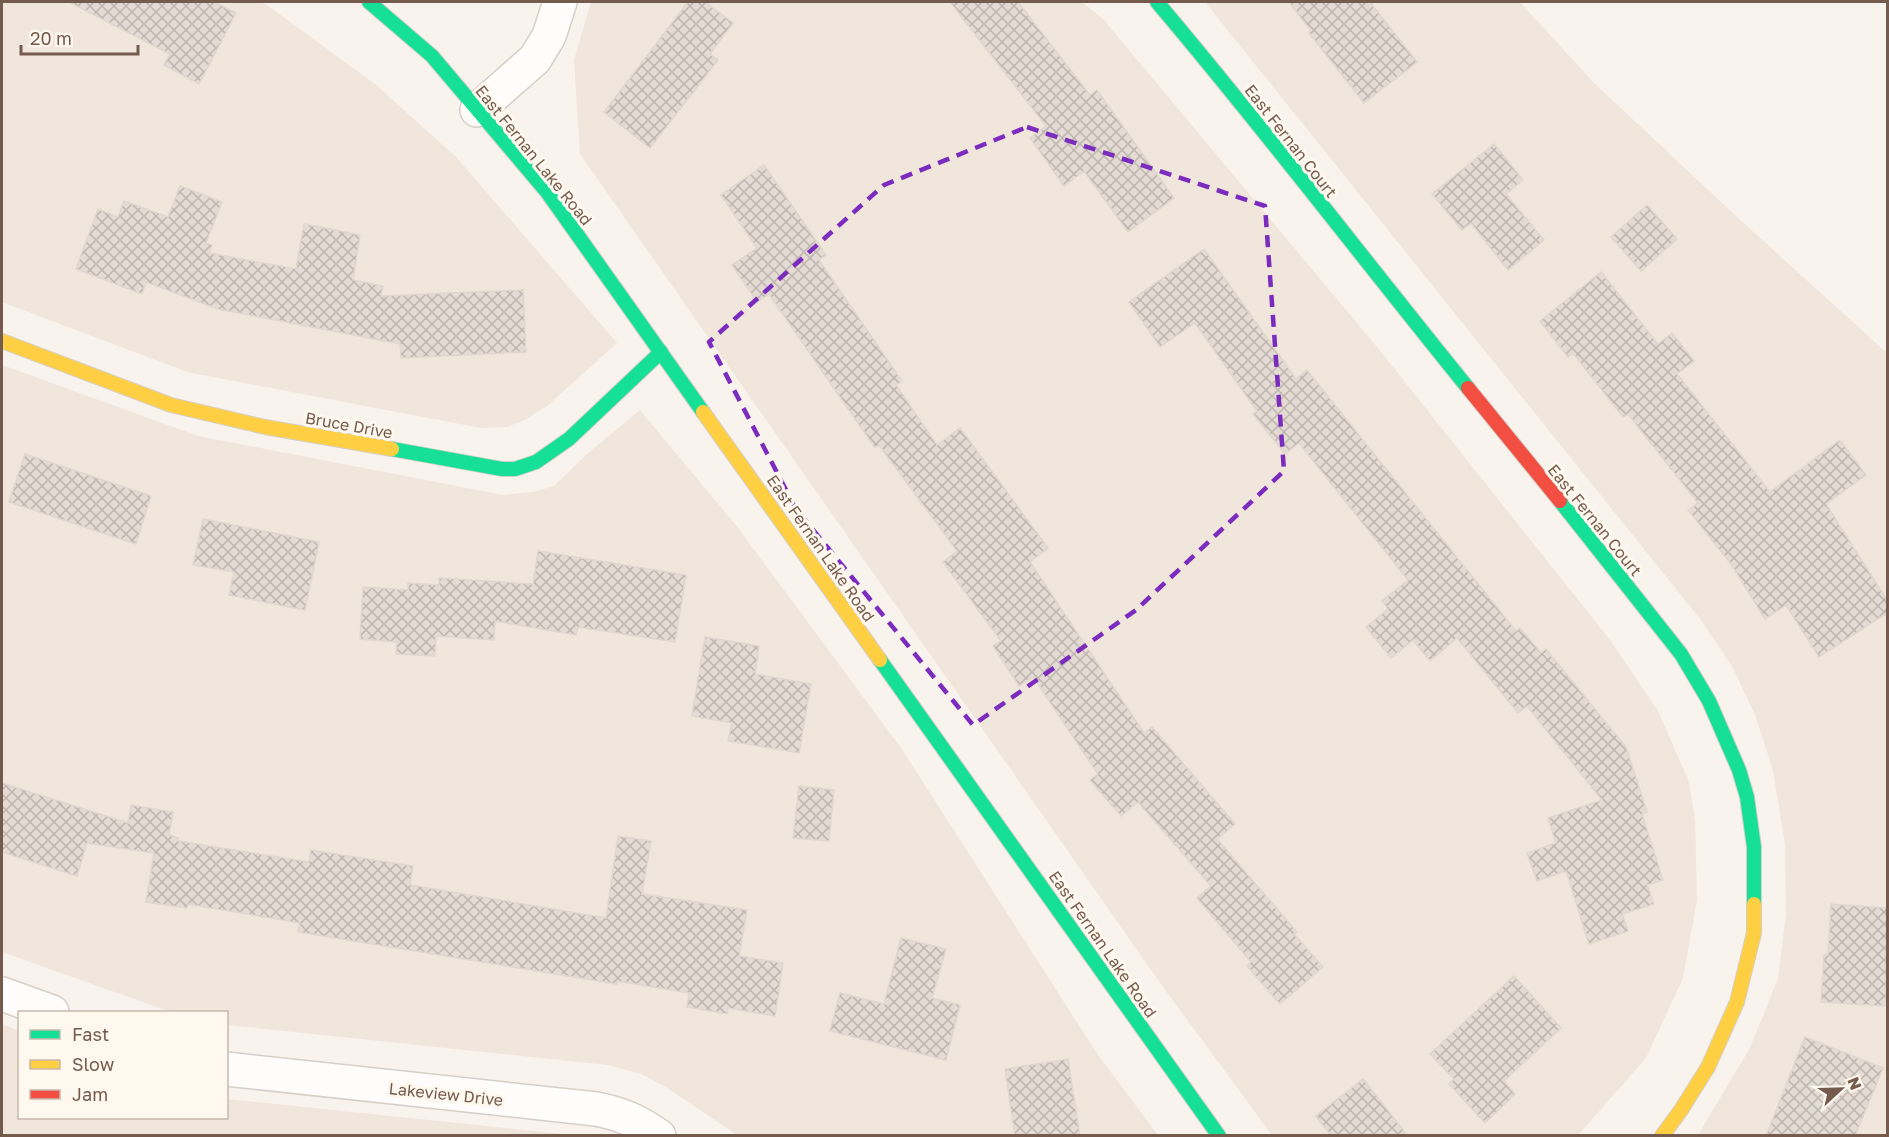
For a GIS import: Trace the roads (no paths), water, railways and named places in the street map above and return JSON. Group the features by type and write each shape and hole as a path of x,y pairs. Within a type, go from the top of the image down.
{"street":[{"name":"East Fernan Lake Road","path":"369,2 432,56 547,192 1219,1136"},
{"path":"477,110 535,59 549,36 560,2"},
{"name":"East Fernan Court","path":"1157,2 1224,81 1376,275 1681,654 1709,701 1739,770 1747,797 1755,858 1754,933 1737,1002 1708,1067 1662,1136"},
{"name":"Bruce Drive","path":"2,341 171,405 265,427 502,469 515,469 536,462 569,439 661,352"},
{"path":"2,994 49,1011"},
{"name":"Lakeview Drive","path":"228,1069 596,1109 636,1120 659,1136"}]}
